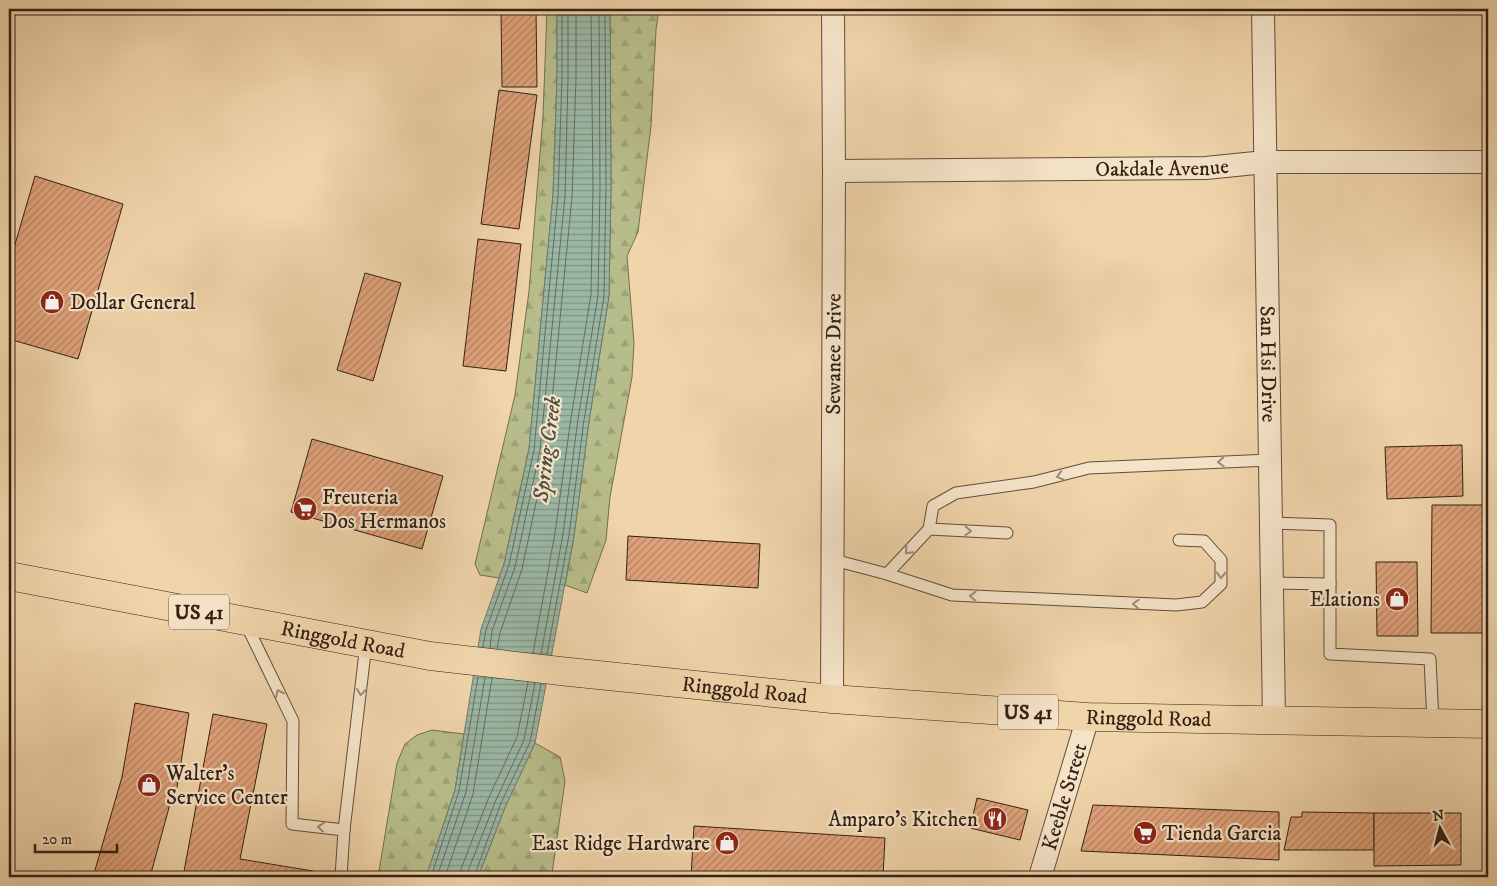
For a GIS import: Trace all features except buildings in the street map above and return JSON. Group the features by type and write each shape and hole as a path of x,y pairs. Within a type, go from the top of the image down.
{"main road":[{"name":"Ringgold Road","path":"9,576 430,656 832,699 1088,717 1488,724"}],"street":[{"name":"Sewanee Drive","path":"832,699 834,560 833,9"},
{"name":"San Hsi Drive","path":"1263,9 1274,720"},
{"name":"Oakdale Avenue","path":"834,171 1206,168 1265,162 1488,162"},
{"name":"Keeble Street","path":"1040,877 1088,717"}],"lane":[{"path":"887,574 930,529 933,506 956,493 1034,482 1089,468 1270,460"},
{"path":"1271,523 1330,525 1330,654 1430,659 1433,723"},
{"path":"930,529 1007,533"},
{"path":"834,560 887,574 952,595 1176,606 1202,602 1221,584 1221,560 1204,541 1179,540"},
{"path":"1272,584 1330,584"},
{"path":"245,621 292,721 292,824 344,830"},
{"path":"341,877 344,830 366,644"}],"green space":[{"path":"547,9 557,9 553,195 529,449 504,564 499,578 480,575 475,564 515,395 529,291 543,116"},
{"path":"610,9 659,9 656,30 651,126 638,232 627,256 634,343 632,377 610,497 606,540 587,593 565,585 574,536 589,421 609,296 611,187"},
{"path":"432,730 464,734 455,790 426,877 378,877 397,763 405,744 417,735"},
{"path":"535,743 560,757 565,781 551,877 478,877 506,805"}],"water":[{"name":"Spring Creek","path":"557,9 610,9 611,187 609,296 589,421 574,536 535,743 506,805 478,877 426,877 455,790 481,629 504,564 529,449 553,195"}],"place":[{"name":"Dollar General","path":"52,302"},
{"name":"Freuteria Dos Hermanos","path":"305,509"},
{"name":"Elations","path":"1397,599"},
{"name":"Walter's Service Center","path":"149,785"},
{"name":"Amparo's Kitchen","path":"995,819"},
{"name":"Tienda Garcia","path":"1145,833"},
{"name":"East Ridge Hardware","path":"727,843"}]}
